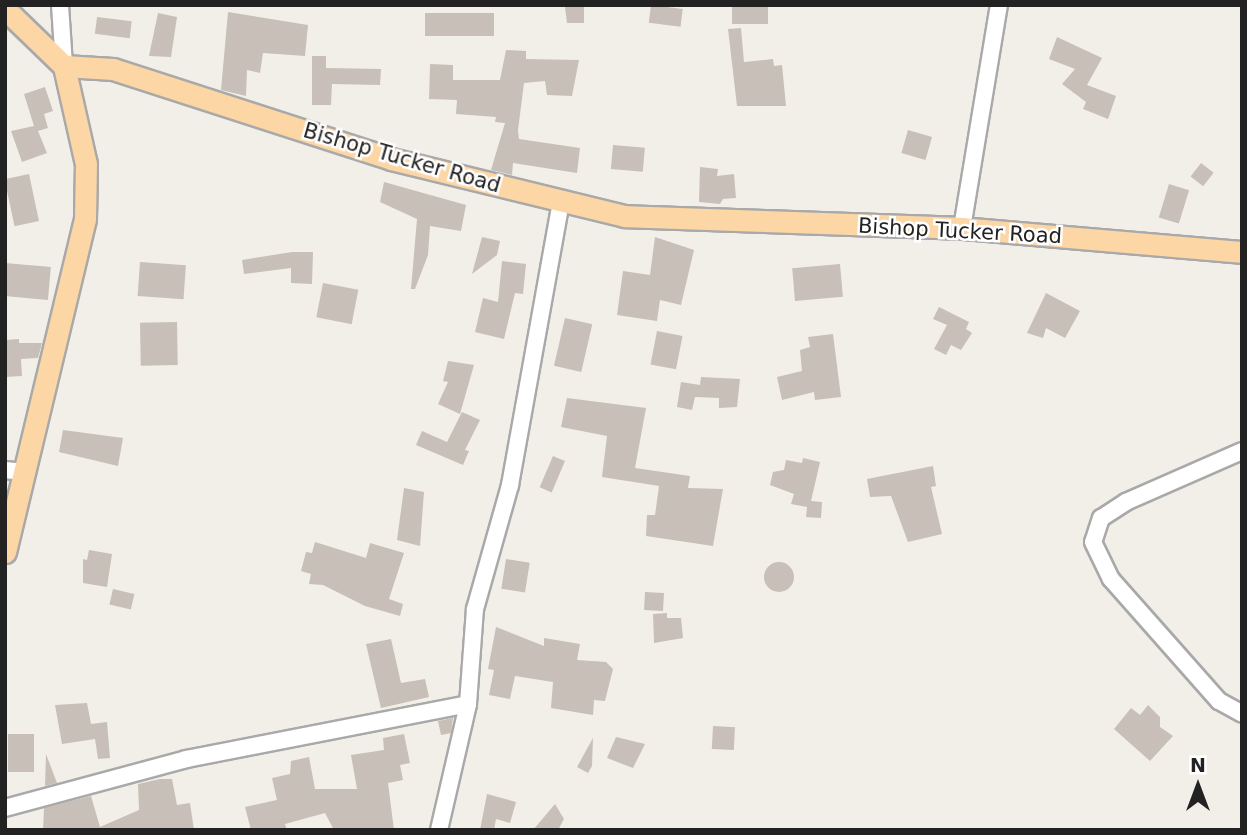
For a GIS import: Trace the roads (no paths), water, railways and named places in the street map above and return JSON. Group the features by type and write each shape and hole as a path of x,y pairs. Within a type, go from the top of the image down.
{"main road":[{"path":"5,9 64,66 86,164 85,219 15,471 5,552"},
{"name":"Bishop Tucker Road","path":"64,66 113,69 391,159 624,216 678,221 962,228 1242,252"}],"street":[{"path":"60,5 64,66"},
{"path":"962,228 999,5"},
{"path":"439,830 468,704 475,610 510,485 561,202"},
{"path":"1242,451 1126,502 1101,518 1093,542 1111,579 1219,701 1242,714"},
{"path":"5,808 187,760 468,704"}]}
